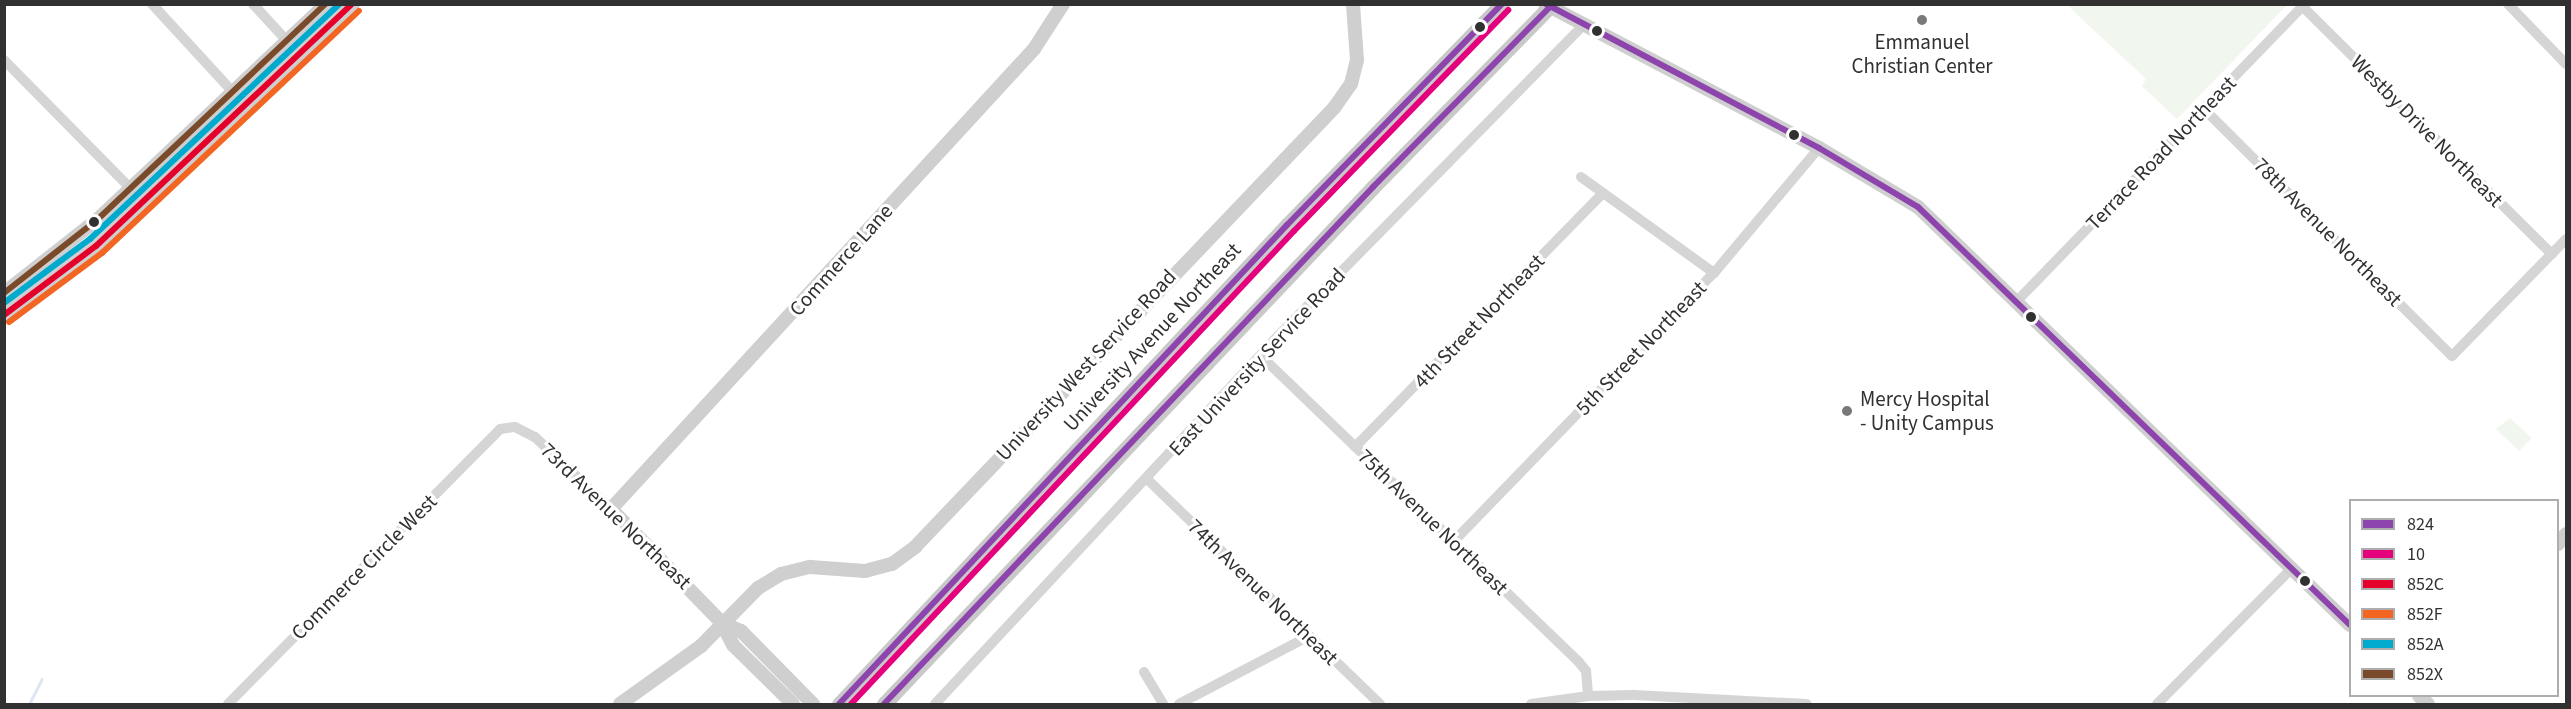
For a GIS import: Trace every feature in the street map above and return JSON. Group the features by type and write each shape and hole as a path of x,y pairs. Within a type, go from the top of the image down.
{"main road":[{"name":"University Avenue Northeast","path":"839,705 1287,225 1502,4"},
{"path":"884,705 1366,195 1549,5"}],"street":[{"path":"152,4 233,92"},
{"path":"253,4 287,41"},
{"path":"4,293 68,245 326,4"},
{"path":"4,315 68,270 144,202 353,4"},
{"name":"Commerce Lane","path":"611,509 1023,61 1063,4"},
{"name":"University West Service Road","path":"620,705 701,646 722,622 758,588 781,574 810,567 865,571 892,564 915,546 1334,108 1351,84 1357,60 1353,4"},
{"path":"2508,4 2566,64"},
{"path":"1549,5 1819,148 1918,207 2080,360 2349,624"},
{"name":"Terrace Road Northeast","path":"2016,302 2304,6"},
{"name":"Westby Drive Northeast","path":"2304,6 2552,254"},
{"name":"East University Service Road","path":"935,705 1261,356 1583,25"},
{"path":"4,60 144,202"},
{"name":"78th Avenue Northeast","path":"2204,109 2452,356 2552,254"},
{"name":"5th Street Northeast","path":"1454,541 1714,273 1819,148"},
{"path":"1581,177 1714,273"},
{"name":"4th Street Northeast","path":"1355,447 1602,194"},
{"path":"2552,254 2566,239"},
{"name":"75th Avenue Northeast","path":"1261,356 1578,661 1588,678 1588,696"},
{"name":"73rd Avenue Northeast","path":"500,429 515,427 535,437 611,509 722,622 733,645 792,705"},
{"name":"Commerce Circle West","path":"228,705 500,429"},
{"name":"74th Avenue Northeast","path":"1147,479 1380,705"},
{"path":"2157,705 2291,569"},
{"name":"73rd Avenue Northeast","path":"722,622 741,631 813,705"},
{"path":"1179,705 1309,636"},
{"path":"1144,672 1163,705"},
{"path":"1532,705 1588,696 1807,705"}],"shaded area":[{"path":"2067,5 2287,5 2177,119 2142,86 2146,79"},
{"path":"2510,418 2532,438 2519,451 2496,429"}],"waterway":[{"path":"29,704 42,679"}],"transit line":[{"name":"852X","path":"4,293 98,219 325,4"},
{"name":"852A","path":"4,303 90,239 339,4"},
{"name":"852C","path":"4,315 96,246 352,4"},
{"name":"824","path":"839,704 1287,225 1502,4"},
{"name":"824","path":"1546,4 1819,148 1918,207 2349,624"},
{"name":"824","path":"884,704 1373,187 1550,7"},
{"name":"10","path":"851,704 1294,231 1508,10"},
{"name":"852F","path":"9,322 102,253 359,11"}],"place":[{"name":"Emmanuel Christian Center","path":"1922,20"},
{"name":"Mercy Hospital - Unity Campus","path":"1847,411"}]}
